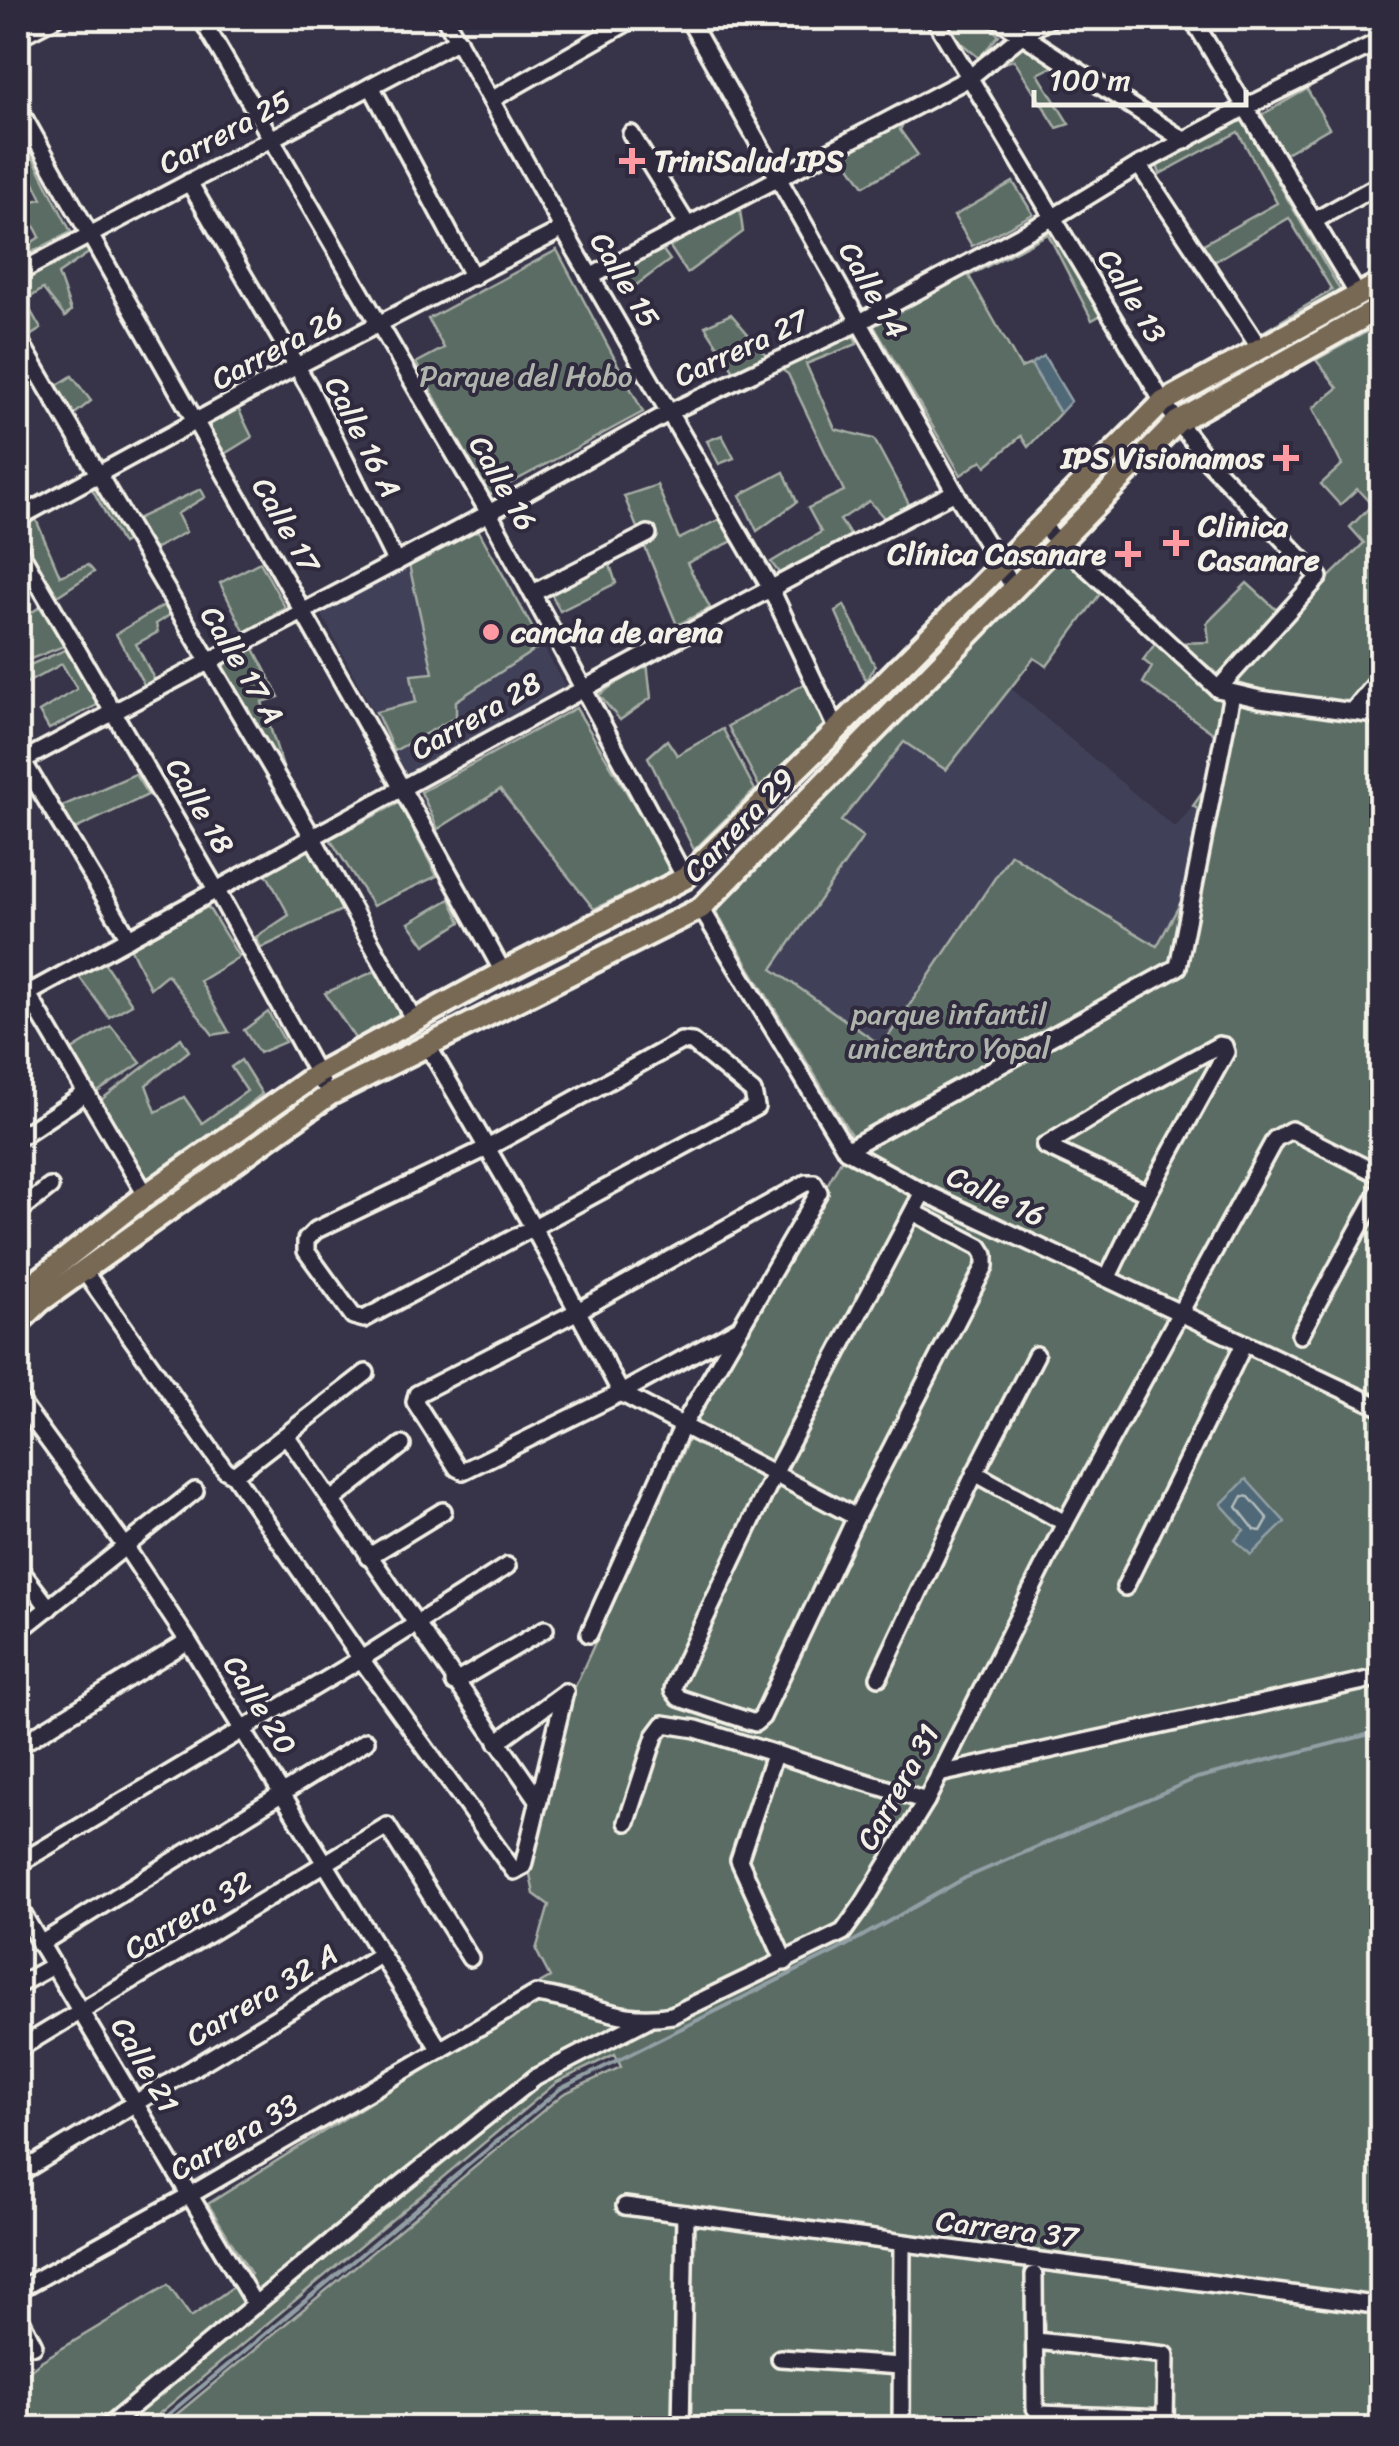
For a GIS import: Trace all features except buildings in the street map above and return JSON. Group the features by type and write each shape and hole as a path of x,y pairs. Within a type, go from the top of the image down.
{"main road":[{"name":"Carrera 29","path":"18,1296 146,1195 317,1074 685,878 1163,402 1382,282"},
{"name":"Carrera 29","path":"18,1323 84,1271 330,1095 701,908 1178,422 1382,307"}],"street":[{"name":"Calle 16","path":"202,18 489,513 685,878"},
{"name":"Calle 15","path":"445,18 770,587 837,730"},
{"path":"491,100 635,18"},
{"name":"Calle 14","path":"688,18 955,492 1014,588"},
{"name":"Calle 13","path":"934,18 1163,402 1206,460 1319,576 1225,692"},
{"path":"997,18 1185,141"},
{"path":"592,276 969,78 1022,35 1052,18"},
{"path":"1192,18 1358,295"},
{"path":"18,37 49,19"},
{"name":"Carrera 25","path":"18,273 458,40"},
{"name":"Carrera 27","path":"19,758 304,612 670,412 860,322 1244,108 1382,40"},
{"path":"372,86 474,277"},
{"name":"Calle 17","path":"18,107 404,789 503,972"},
{"path":"631,134 688,226"},
{"path":"1140,165 1261,350"},
{"name":"Calle 16 A","path":"190,182 310,389 396,563"},
{"path":"1314,221 1382,183"},
{"name":"Carrera 26","path":"18,518 295,367 563,229"},
{"name":"Calle 17 A","path":"18,338 314,838 415,1022"},
{"name":"Carrera 28","path":"28,994 584,686 955,492"},
{"path":"1042,525 1058,544 1225,692 1382,716"},
{"path":"533,593 648,534"},
{"name":"Calle 18","path":"18,548 330,1095"},
{"path":"1352,712 1382,676"},
{"path":"701,908 846,1150 1178,967 1225,692"},
{"path":"19,758 129,938"},
{"path":"18,977 146,1195"},
{"path":"680,1041 692,1042 753,1092 756,1107 364,1319 352,1316 306,1251 306,1240 316,1230 488,1147 680,1041"},
{"path":"428,1046 534,1229 621,1394 856,1517"},
{"path":"1108,1278 1148,1194 1226,1052 1224,1046 1131,1093 1045,1146 1148,1194"},
{"path":"18,1138 86,1093"},
{"name":"Carrera 31","path":"475,2028 536,1994 560,1997 598,2012 646,2020 672,2015 843,1932 926,1801 1065,1523 1275,1139 1291,1130 1382,1176"},
{"name":"Calle 16","path":"846,1150 923,1192 1382,1408"},
{"path":"589,1634 682,1427 741,1326 819,1192 814,1184 806,1183 576,1312 417,1394 415,1402 457,1468 464,1471 621,1394 741,1326"},
{"path":"1300,1335 1382,1186"},
{"path":"18,1212 50,1187"},
{"path":"913,1212 980,1247 985,1266 856,1517 762,1717 754,1723 679,1698 674,1682 774,1474 923,1192"},
{"path":"84,1271 225,1470 234,1475 514,1871 524,1866 565,1692 497,1742"},
{"path":"1124,1587 1244,1344"},
{"path":"878,1677 975,1473 1036,1356"},
{"path":"234,1475 366,1373"},
{"name":"Calle 20","path":"18,1400 126,1546 188,1641 440,2050"},
{"path":"286,1434 414,1625 539,1801"},
{"path":"331,1501 402,1445"},
{"path":"975,1473 1065,1523"},
{"path":"18,1632 195,1491"},
{"path":"368,1557 444,1510"},
{"path":"18,1864 361,1659 507,1566"},
{"path":"18,1567 48,1608"},
{"path":"454,1683 545,1629"},
{"path":"18,1746 188,1641"},
{"path":"939,1774 1382,1677"},
{"path":"627,1822 655,1736 664,1724 696,1730 926,1801"},
{"path":"40,1944 366,1742"},
{"path":"774,1755 739,1860 785,1962"},
{"name":"Carrera 32","path":"18,2049 387,1826 470,1958"},
{"name":"Calle 21","path":"18,1906 255,2304"},
{"name":"Carrera 32 A","path":"18,2174 380,1955"},
{"path":"18,1985 54,1965"},
{"path":"106,2428 536,2077 646,2020"},
{"name":"Carrera 33","path":"18,2290 190,2195 475,2028"},
{"name":"Carrera 37","path":"625,2206 1382,2306"},
{"path":"681,2428 686,2214"},
{"path":"901,2428 902,2243"},
{"path":"1034,2275 1035,2408 1040,2414 1165,2424 1166,2355 1036,2341"},
{"path":"18,2314 34,2345"},
{"path":"780,2358 901,2366"}],"shaded area":[{"path":"475,524 565,686 406,773 320,611"},
{"path":"1008,686 1175,828 1193,806 1199,810 1182,900 1157,946 1011,854 882,1047 771,969 862,838 841,822 905,742 946,769"}],"green space":[{"path":"956,18 978,18 999,35 979,58 946,30"},
{"path":"1024,39 1060,63 1038,74 1069,124 1057,128 1014,60 986,68"},
{"path":"1307,89 1329,128 1284,154 1262,115"},
{"path":"1241,118 1340,290 1261,340 1258,335 1332,290 1289,218 1212,263 1200,246 1277,203 1238,132 1160,174 1157,165"},
{"path":"905,120 900,130 918,155 864,186 842,154"},
{"path":"18,128 71,232 18,259 18,251 40,237 23,203 42,199 18,149"},
{"path":"1013,182 1033,214 972,246 954,216"},
{"path":"740,210 743,232 687,273 668,244"},
{"path":"1051,225 1101,315 1092,320 1048,234 969,276 1021,368 1031,364 1060,413 1028,447 1021,436 986,466 982,460 961,475 872,323"},
{"path":"85,239 90,252 58,274 71,311 65,317 43,289 25,301 41,329 25,339 18,326 18,283"},
{"path":"660,246 670,260 623,295 609,274"},
{"name":"Parque del Hobo","path":"557,250 643,412 489,495 416,363 444,348 428,319"},
{"path":"731,314 767,356 734,371 705,326"},
{"name":"parque infantil unicentro Yopal","path":"1381,324 1381,2428 160,2428 563,2094 621,2067 615,2054 557,2082 142,2428 18,2428 18,2379 41,2361 168,2285 191,2317 251,2274 208,2204 484,2031 480,2017 550,1977 536,1950 549,1905 534,1894 529,1869 572,1693 695,1425 853,1138 716,912 779,834 1058,548 1103,590 1047,666 1034,658 946,770 904,742 841,821 863,837 772,969 882,1046 1011,854 1157,946 1182,900 1199,810 1193,806 1210,782 1220,738 1143,683 1152,667 1143,660 1158,640 1224,692 1364,543 1350,527 1372,505 1357,489 1340,505 1321,484 1342,465 1313,408 1338,388 1316,360"},
{"path":"852,331 857,344 806,364 835,429 874,439 910,506 886,520 869,501 840,520 851,536 782,577 771,562 821,532 808,508 844,491 788,374 775,365"},
{"path":"72,376 91,401 71,417 53,388"},
{"path":"235,402 252,437 221,456 203,419"},
{"path":"722,435 734,458 719,464 707,441"},
{"path":"784,472 797,502 757,531 740,495"},
{"path":"93,473 132,538 122,544 90,485 35,517 60,576 88,565 94,572 57,596 18,530 18,517"},
{"path":"657,485 679,539 720,519 735,540 687,563 710,608 677,625 624,496"},
{"path":"201,489 205,497 177,514 186,532 150,551 134,520"},
{"path":"475,524 542,645 456,701 456,717 394,751 376,712 416,702 411,675 433,673 408,560"},
{"path":"607,556 616,583 560,611 548,587"},
{"path":"260,562 285,607 245,633 220,583"},
{"path":"1247,583 1280,613 1222,677 1179,643 1209,642 1207,623"},
{"path":"169,602 174,612 156,624 158,632 136,644 154,679 145,686 116,634"},
{"path":"844,605 875,666 866,681 836,612"},
{"path":"40,607 64,646 18,664 18,621"},
{"path":"251,643 279,697 262,702 288,783 218,663"},
{"path":"67,649 99,704 49,729 39,712 77,689 62,664 23,685 18,670"},
{"path":"647,662 651,698 620,720 599,695"},
{"path":"810,681 832,726 762,792 728,726"},
{"path":"576,708 674,871 594,909 500,790 438,829 421,792"},
{"path":"723,729 755,790 694,850 648,757 667,740 677,755"},
{"path":"135,774 148,795 69,832 53,810"},
{"path":"399,803 437,876 373,906 330,839"},
{"path":"315,845 348,907 261,948 256,937 289,915 266,873"},
{"path":"450,899 461,922 425,945 409,923"},
{"path":"208,907 239,957 200,981 229,1032 213,1035 167,974 150,988 130,947"},
{"path":"103,961 132,1004 109,1017 77,974"},
{"path":"375,971 404,1019 358,1043 325,993"},
{"path":"268,1012 285,1042 259,1053 244,1030"},
{"path":"111,1026 141,1063 96,1093 72,1050"},
{"path":"181,1038 189,1051 146,1085 156,1112 184,1097 202,1123 247,1091 231,1067 241,1060 262,1094 150,1183 97,1103"}],"water":[{"path":"1044,356 1071,401 1060,413 1031,364"},
{"path":"1246,1479 1285,1522 1251,1555 1235,1540 1244,1530 1221,1504"}],"waterway":[{"path":"152,2428 560,2089 838,1950 965,1878 1197,1778 1382,1731"}],"place":[{"name":"TriniSalud IPS","path":"632,161"},
{"name":"IPS Visionamos","path":"1286,458"},
{"name":"Clinica Casanare","path":"1176,543"},
{"name":"Clínica Casanare","path":"1128,554"},
{"name":"cancha de arena","path":"491,632"}]}
